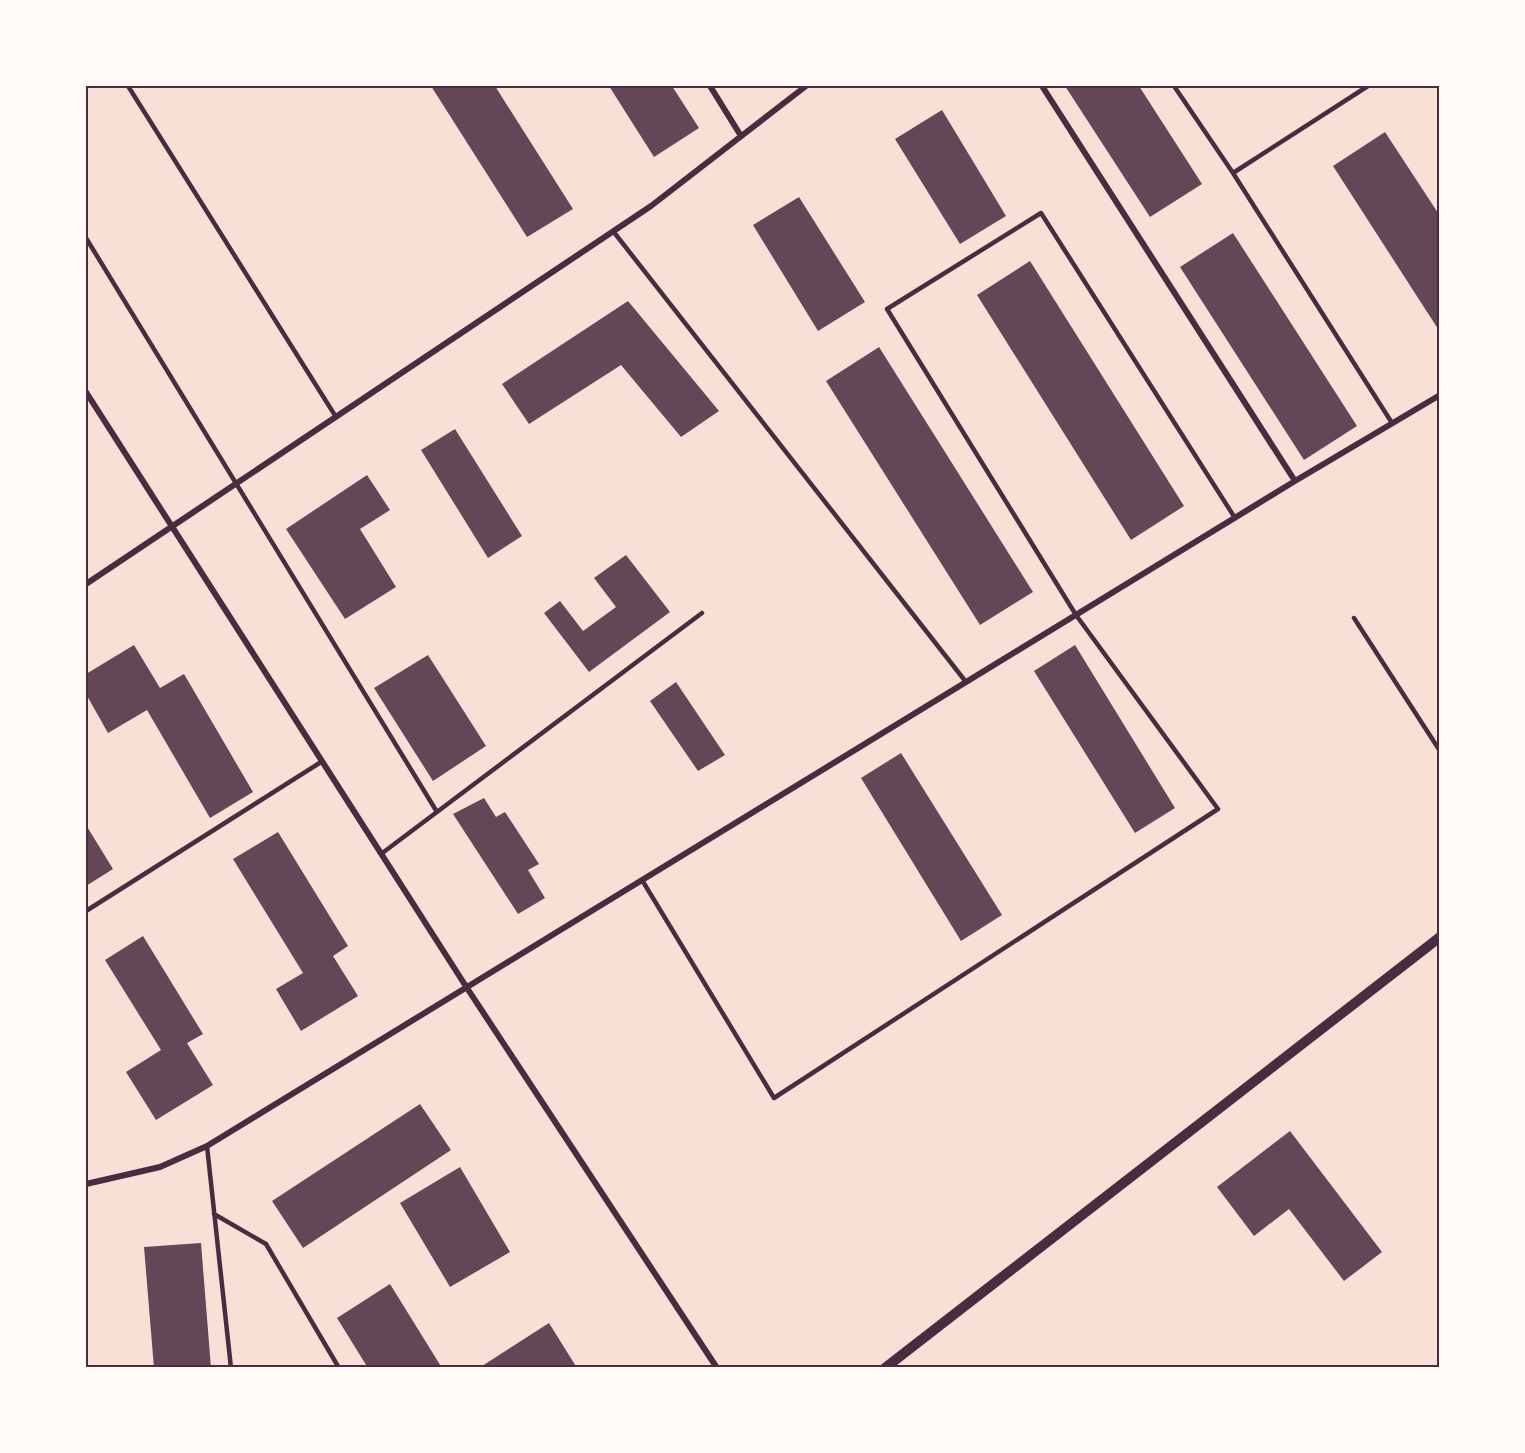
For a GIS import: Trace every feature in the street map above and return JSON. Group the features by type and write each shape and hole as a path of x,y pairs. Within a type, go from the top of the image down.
{"street":[{"path":"710,86 741,136"},
{"path":"86,584 651,206 806,86"},
{"path":"1042,86 1295,480"},
{"path":"86,392 466,987 717,1368"},
{"path":"86,1184 160,1167 207,1146 1295,480 1440,394"},
{"path":"885,1368 1440,937"}],"lane":[{"path":"128,86 336,417"},
{"path":"1174,86 1233,173 1392,423"},
{"path":"1233,173 1368,86"},
{"path":"642,880 774,1098 1218,808 1076,615 887,309 1041,213 1235,518"},
{"path":"614,231 966,682"},
{"path":"86,238 437,812"},
{"path":"381,854 702,613"},
{"path":"1354,618 1440,751"},
{"path":"86,911 321,762"},
{"path":"207,1146 231,1368"},
{"path":"214,1214 266,1244 339,1368"}],"building":[{"path":"431,86 495,86 573,209 527,237"},
{"path":"609,86 672,86 699,128 654,157"},
{"path":"1065,86 1139,86 1202,184 1150,217"},
{"path":"942,110 1006,216 960,244 895,139"},
{"path":"1385,132 1440,216 1440,332 1333,166"},
{"path":"799,197 865,302 818,331 753,225"},
{"path":"1233,233 1357,426 1304,460 1180,267"},
{"path":"1030,261 1184,506 1131,540 977,295"},
{"path":"628,301 719,411 681,437 621,365 529,424 502,384"},
{"path":"879,347 1033,592 980,625 826,381"},
{"path":"455,429 522,536 488,558 421,450"},
{"path":"367,475 390,510 360,529 396,587 345,619 286,529"},
{"path":"626,555 670,612 589,672 544,613 560,601 583,631 616,607 594,578"},
{"path":"134,645 160,688 184,674 253,792 210,818 147,710 108,733 86,694 86,674"},
{"path":"1075,645 1175,808 1135,833 1034,671"},
{"path":"428,655 486,746 433,781 374,688"},
{"path":"676,682 725,755 698,771 650,701"},
{"path":"901,753 1002,915 961,941 861,778"},
{"path":"484,798 496,817 505,812 539,864 528,870 545,898 518,914 453,814"},
{"path":"86,825 113,869 86,886"},
{"path":"278,832 348,946 333,956 358,996 301,1031 276,989 303,973 233,859"},
{"path":"143,936 203,1034 187,1043 213,1085 156,1120 126,1072 161,1050 105,960"},
{"path":"420,1104 451,1150 303,1248 272,1201"},
{"path":"1290,1131 1382,1252 1344,1281 1289,1209 1254,1236 1217,1187"},
{"path":"460,1167 510,1252 450,1287 400,1203"},
{"path":"201,1243 211,1368 154,1368 144,1247"},
{"path":"390,1284 442,1368 368,1368 337,1318"},
{"path":"549,1323 577,1368 479,1368"}]}
